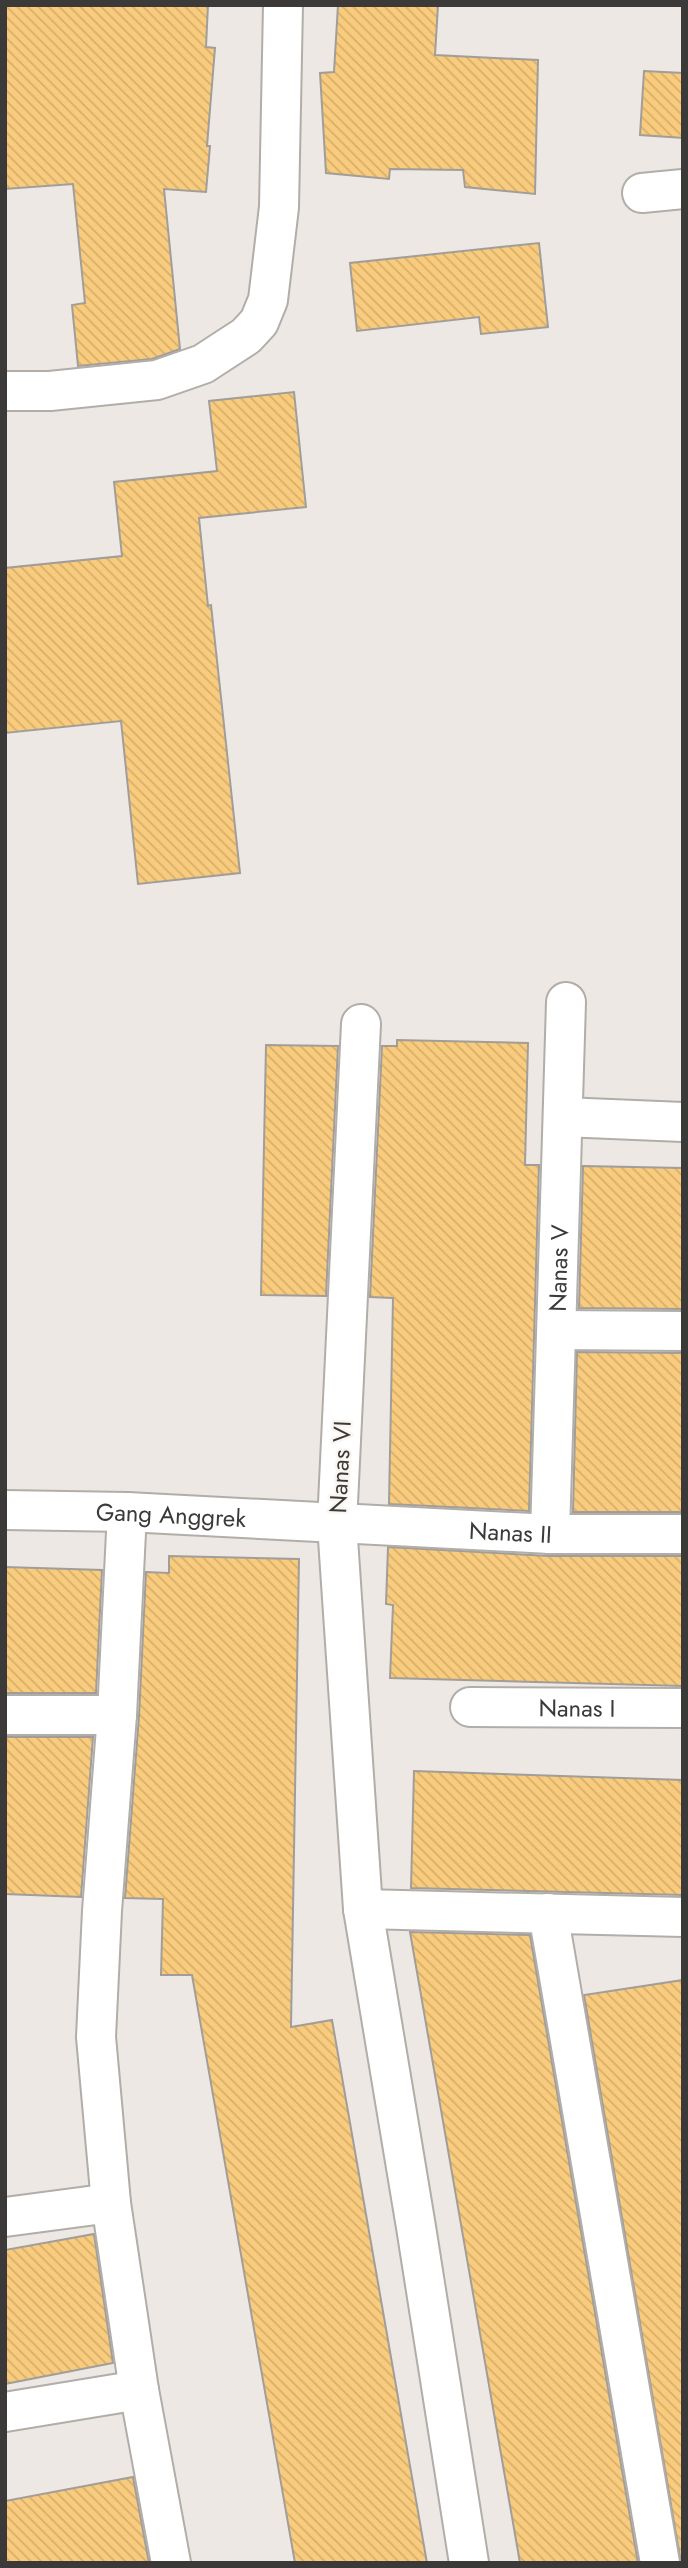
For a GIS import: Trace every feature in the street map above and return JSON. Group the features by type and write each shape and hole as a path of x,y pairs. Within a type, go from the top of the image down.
{"street":[{"path":"5,391 50,391 157,380 203,364 246,336 259,322 268,300 279,207 283,5"},
{"path":"642,193 683,189"},
{"name":"Nanas V","path":"550,1534 566,1002"},
{"name":"Nanas VI","path":"361,1024 337,1524 363,1909 469,2563"},
{"path":"563,1117 683,1122"},
{"path":"557,1330 683,1331"},
{"name":"Gang Anggrek","path":"5,1510 127,1512 337,1524"},
{"path":"127,1512 96,2037 111,2203 139,2390 171,2563"},
{"name":"Nanas II","path":"337,1524 550,1534 683,1534"},
{"name":"Nanas I","path":"470,1707 683,1708"},
{"path":"5,1714 117,1715"},
{"path":"363,1909 683,1917"},
{"path":"548,1913 660,2563"},
{"path":"5,2217 111,2203"},
{"path":"5,2412 139,2390"}],"building":[{"path":"5,5 208,5 206,47 215,48 206,192 164,189 180,349 152,359 78,366 72,305 85,303 73,184 5,189"},
{"path":"338,5 438,5 435,55 538,60 535,194 465,187 463,170 390,169 389,179 326,173 320,73 334,72"},
{"path":"644,71 683,73 683,138 640,135"},
{"path":"539,243 548,327 481,334 479,317 357,331 350,263"},
{"path":"294,392 306,507 199,518 240,873 138,884 121,721 5,733 5,568 122,556 114,482 217,471 209,401"},
{"path":"397,1040 528,1043 525,1165 539,1165 529,1511 389,1504 393,1298 370,1297 382,1046 397,1046"},
{"path":"266,1045 338,1046 326,1296 261,1295"},
{"path":"583,1166 683,1168 683,1309 579,1308"},
{"path":"577,1352 683,1353 683,1512 573,1512"},
{"path":"388,1547 549,1556 683,1556 683,1686 390,1678 393,1605 386,1604"},
{"path":"169,1556 299,1559 291,2027 332,2020 427,2563 295,2563 192,1975 161,1975 163,1899 125,1898 139,1716 146,1572 169,1573"},
{"path":"5,1567 102,1570 96,1693 5,1693"},
{"path":"5,1737 93,1737 81,1897 5,1894"},
{"path":"414,1771 683,1780 683,1895 411,1888"},
{"path":"410,1932 530,1935 638,2563 520,2563"},
{"path":"683,1980 683,2563 681,2563 584,1995"},
{"path":"94,2234 113,2363 5,2384 5,2250"},
{"path":"133,2477 149,2563 5,2563 5,2501"}]}
